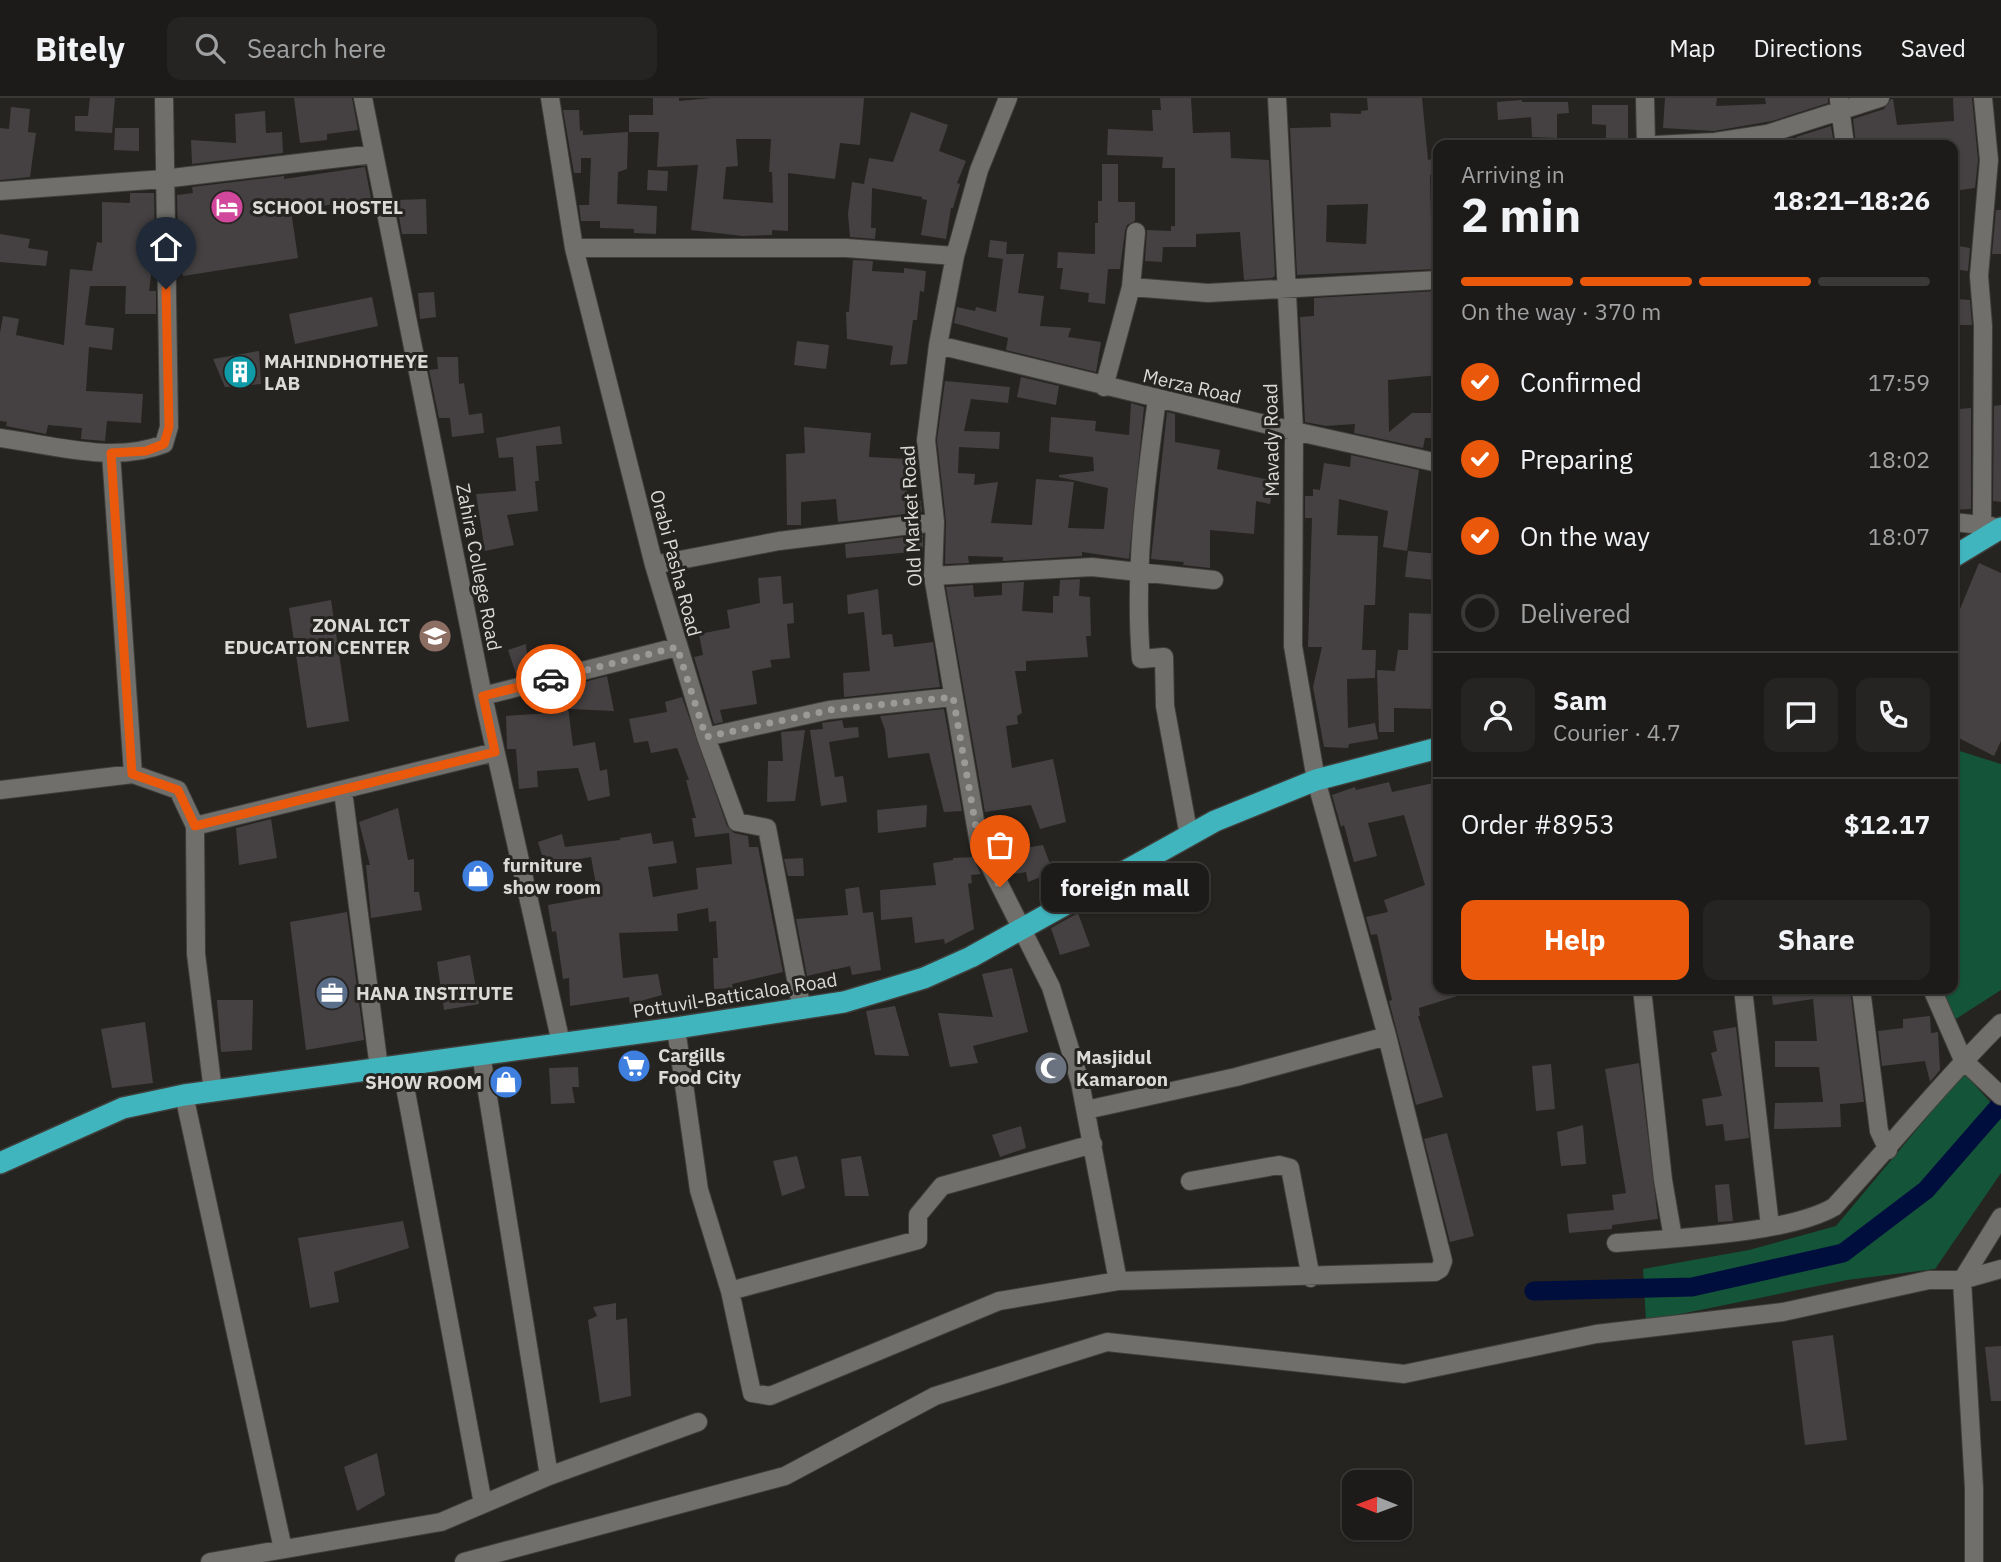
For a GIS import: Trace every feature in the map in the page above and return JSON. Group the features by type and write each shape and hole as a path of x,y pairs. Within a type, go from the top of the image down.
{"highway":[{"path":"1958,553 1991,526"},
{"name":"Pottuvil-Batticaloa Road","path":"0,1163 123,1108 184,1095 676,1028 845,1002 924,978 1021,929 1215,821 1316,780 1433,749"}],"street":[{"path":"0,438 111,453 146,451 164,444 169,427 163,179 164,98"},
{"name":"Zahira College Road","path":"363,98 483,696 561,1043"},
{"name":"Orabi Pasha Road","path":"550,98 574,248 654,565 706,737 737,822 767,828 802,1010"},
{"name":"Old Market Road","path":"1008,98 979,170 955,256 938,345 926,440 935,522 933,576 979,844 1051,988 1086,1110 1118,1281"},
{"name":"Mavady Road","path":"1277,98 1294,431 1293,646 1316,780 1387,1036 1443,1261 1440,1269 1435,1272 1311,1278"},
{"path":"1645,98 1646,140"},
{"path":"1728,140 1767,134 1839,104 1880,98"},
{"path":"1958,523 1991,526 1979,276 1989,160 1983,98"},
{"path":"1839,104 1844,140"},
{"path":"0,191 163,179 374,154"},
{"path":"1104,387 1131,287 1136,232"},
{"path":"574,248 846,248 955,256"},
{"path":"1131,287 1208,293 1433,280"},
{"name":"Merza Road","path":"938,345 1104,387 1433,462"},
{"path":"1157,399 1137,613 1141,659 1164,657 1165,706 1188,836"},
{"path":"111,453 132,774"},
{"path":"654,565 779,541 935,522"},
{"path":"933,576 1081,567 1214,580"},
{"path":"483,696 677,647"},
{"path":"706,737 830,710 953,697"},
{"path":"195,826 495,752"},
{"path":"0,790 132,774 178,790 195,826 195,954 213,1091"},
{"path":"343,791 379,1068"},
{"path":"1643,994 1663,1180 1673,1238"},
{"path":"1744,994 1770,1226"},
{"path":"1862,994 1880,1131 1888,1150"},
{"path":"1934,994 1967,1065 2001,1096"},
{"path":"1616,1243 1770,1226 1824,1213 1834,1207 1888,1150 1967,1065 2001,1023"},
{"path":"676,1028 699,1189 730,1291 752,1393 770,1396 999,1301 1118,1281 1311,1278 1290,1168 1279,1165 1190,1181"},
{"path":"1086,1110 1236,1077 1387,1036"},
{"path":"481,1054 549,1476"},
{"path":"401,1065 483,1504"},
{"path":"184,1095 283,1549"},
{"path":"730,1291 918,1240 918,1215 942,1186 1093,1144"},
{"path":"1974,1562 1974,1488 1962,1280 2001,1217"},
{"path":"464,1562 785,1476 935,1396 1107,1342 1404,1374 1596,1334 1783,1312 1928,1280 1962,1280 2001,1269"},
{"path":"210,1562 441,1522 549,1476 698,1422"}],"green space":[{"path":"1958,751 2001,764 2001,990 1948,1024 1945,994 1958,994"},
{"path":"1964,1073 2001,1114 2001,1173 1935,1269 1847,1280 1646,1321 1643,1269 1749,1250 1836,1226"}],"building":[{"path":"90,98 115,98 112,133 75,131 75,116 88,116"},
{"path":"294,98 352,98 358,130 327,134 327,140 300,143"},
{"path":"653,98 679,98 679,101 712,98 864,98 860,145 840,143 835,179 788,173 788,231 772,230 772,235 742,236 691,230 698,165 657,167 659,132 629,132 629,115 653,115","holes":["736,139 771,139 769,172 772,172 773,203 723,199 726,167 738,166"]},
{"path":"1160,98 1191,98 1193,133 1230,132 1231,158 1269,160 1275,276 1272,278 1244,280 1240,232 1196,234 1196,247 1163,247 1162,262 1145,261 1147,230 1171,231 1171,226 1175,226 1175,168 1162,168 1163,157 1107,155 1108,129 1153,131 1152,110 1161,110"},
{"path":"1367,98 1422,98 1428,160 1432,159 1433,166 1433,174 1430,175 1433,269 1297,275 1290,128 1331,127 1330,113 1361,114 1361,111 1368,110","holes":["1368,204 1366,244 1326,242 1327,205"]},
{"path":"1665,98 1717,98 1716,106 1766,104 1765,98 1828,98 1828,103 1772,121 1714,131 1663,128"},
{"path":"1953,98 1972,98 1978,160 1975,188 1958,190 1958,140 1855,140 1853,119 1884,109 1893,99 1897,125 1954,121"},
{"path":"1497,102 1568,102 1569,113 1557,114 1557,138 1532,137 1531,117 1498,120"},
{"path":"1592,105 1628,105 1628,140 1606,140 1606,125 1592,124"},
{"path":"11,107 30,109 28,132 36,133 30,177 0,180 0,128 9,129"},
{"path":"563,110 579,110 580,131 583,130 583,135 628,132 627,169 618,172 617,204 657,206 656,234 634,233 634,229 600,228 600,221 581,221 579,205 589,205 591,158 581,158 581,173 574,173"},
{"path":"265,111 266,133 282,132 283,153 192,164 191,140 236,143 235,114"},
{"path":"911,112 948,125 939,151 966,161 957,183 960,184 951,208 946,239 921,235 927,200 872,188 871,228 876,228 875,239 850,237 848,214 852,182 864,184 869,158 893,162"},
{"path":"1831,126 1833,140 1796,140 1796,137"},
{"path":"115,128 139,128 139,151 114,150"},
{"path":"1102,164 1118,164 1118,202 1135,202 1135,221 1127,225 1125,231 1120,269 1108,269 1105,304 1088,302 1089,293 1060,289 1063,268 1057,268 1058,252 1095,254 1095,223 1098,223 1098,201 1102,201"},
{"path":"365,167 371,198 291,211 298,258 183,276 178,242 177,195 193,193 192,187 284,176 284,179"},
{"path":"648,170 668,171 667,191 647,190"},
{"path":"130,193 154,193 155,246 149,291 156,291 156,314 125,314 126,286 90,286 85,325 114,328 112,350 89,347 86,391 143,394 141,423 107,421 105,441 81,439 82,428 48,425 46,434 6,426 7,422 0,421 0,333 3,316 19,319 16,335 64,345 70,269 92,271 97,242 102,243 102,202 130,203"},
{"path":"426,199 427,234 402,234 396,200"},
{"path":"1996,210 2001,210 2001,254 1992,254"},
{"path":"0,234 30,239 28,248 48,251 46,266 0,262"},
{"path":"990,240 1007,242 1006,254 1024,254 1018,293 1044,296 1040,326 1071,328 1068,337 1101,342 1096,372 1006,350 1008,338 954,323 957,307 975,311 976,307 996,312 1003,259 988,257"},
{"path":"1958,246 1970,248 1968,271 1958,270"},
{"path":"853,260 873,261 872,271 904,273 904,268 926,271 924,292 920,291 917,320 913,320 907,364 890,365 893,346 847,339 846,312 849,312"},
{"path":"1433,291 1433,376 1388,380 1389,432 1412,413 1433,413 1433,438 1425,438 1423,448 1354,433 1355,424 1326,426 1305,422 1300,317 1314,316 1314,298"},
{"path":"434,292 436,317 420,319 418,293"},
{"path":"372,297 378,326 295,344 289,314"},
{"path":"1958,299 1970,300 1972,325 1958,325"},
{"path":"797,341 829,345 826,369 794,365"},
{"name":"MAHINDHOTHEYE LAB","path":"259,351 261,384 225,387 213,359"},
{"path":"437,357 458,357 459,384 464,383 469,415 482,413 484,433 452,437 450,418 439,418 429,370 438,369"},
{"path":"1021,377 1059,386 1056,405 1017,397"},
{"path":"945,381 1010,387 1008,403 971,399 964,431 1000,432 999,449 959,447 958,473 975,474 974,485 998,482 991,523 1032,525 1036,479 1074,482 1068,528 1104,529 1108,488 1059,477 1094,471 1093,457 1049,452 1051,417 1096,421 1095,431 1129,435 1131,403 1144,407 1129,559 1082,552 1082,556 1003,561 1003,557 968,556 969,563 945,564 946,521 937,440"},
{"path":"2001,405 2001,502 1993,501 1994,406"},
{"path":"1971,408 1971,509 1958,510 1958,428 1959,409"},
{"path":"1167,412 1175,414 1175,442 1220,450 1217,469 1274,481 1270,504 1256,501 1254,534 1210,530 1210,568 1151,559"},
{"path":"560,426 562,444 536,446 538,511 507,515 514,545 485,551 476,494 516,491 513,457 499,458 496,438"},
{"path":"804,427 871,433 869,457 909,459 906,502 921,501 922,512 838,522 836,499 801,502 801,525 787,525 786,454 805,453"},
{"path":"1351,455 1419,470 1407,551 1383,547 1388,511 1339,499 1337,535 1378,536 1375,605 1364,605 1362,650 1376,650 1375,678 1347,679 1348,728 1375,723 1378,739 1349,744 1348,748 1324,747 1313,687 1322,647 1308,647 1312,518 1305,518 1305,496 1313,496 1313,489 1320,490 1324,463 1350,467"},
{"path":"923,535 923,551 846,558 845,544"},
{"path":"1408,551 1433,554 1433,580 1405,577"},
{"path":"1979,563 2001,573 2001,741 1994,756 1958,738 1958,614"},
{"path":"781,576 783,604 793,603 794,623 787,624 790,658 770,660 772,667 752,671 757,704 720,710 723,722 714,724 694,657 703,655 699,634 730,628 727,610 760,603 758,578"},
{"path":"1080,579 1079,596 1090,597 1091,636 1086,636 1088,657 1026,661 1026,671 1015,671 1022,713 1017,716 1018,724 1006,726 1012,768 1053,759 1066,822 1040,829 1031,805 985,812 946,587 973,585 974,597 1002,595 1002,583 1024,582 1022,611 1053,613 1053,596 1059,596 1060,580"},
{"path":"878,589 882,635 892,634 894,647 933,642 940,687 844,697 843,673 870,671 864,612 848,614 847,595"},
{"path":"331,600 349,721 307,728 289,608"},
{"path":"1409,613 1433,614 1433,709 1394,708 1394,732 1379,732 1377,670 1395,671 1398,650 1408,650"},
{"path":"526,644 527,655 556,649 560,665 516,674 508,650"},
{"path":"607,676 614,711 570,709 566,687"},
{"path":"682,697 727,826 734,833 748,836 749,847 758,847 783,972 732,984 733,988 714,989 713,958 718,958 716,921 709,922 708,908 677,914 678,931 619,933 623,978 658,974 662,995 630,1004 629,997 570,1006 569,978 563,979 556,931 552,932 548,905 598,896 591,857 545,865 538,842 562,834 565,847 651,833 653,844 673,841 677,863 648,867 653,897 698,889 696,868 732,864 729,833 695,837 692,818 696,818 686,780 689,780 677,748 651,753 648,741 634,743 629,719 667,712 665,702"},
{"path":"568,707 573,746 595,742 600,771 607,769 610,796 588,801 578,768 537,771 538,787 519,789 516,749 507,749 506,716 550,713 550,709"},
{"path":"944,709 962,811 944,812 929,753 888,758 885,730 880,716"},
{"path":"842,720 844,728 858,727 859,737 829,742 835,777 843,776 847,802 821,806 810,730 823,729 822,723"},
{"path":"805,730 795,801 767,802 768,761 783,761 781,732"},
{"path":"1389,782 1392,792 1433,783 1433,994 1464,994 1419,1008 1418,1016 1443,1097 1416,1105 1389,1001 1392,1000 1377,934 1371,935 1366,917 1388,912 1384,900 1425,885 1404,815 1368,823 1377,856 1354,862 1332,795 1355,787 1356,790"},
{"path":"927,805 926,827 878,833 877,810"},
{"path":"398,808 408,860 414,859 414,892 419,892 422,910 371,918 366,865 370,865 359,822"},
{"path":"271,819 277,858 239,865 236,828"},
{"path":"1043,845 1053,872 1028,882 1026,872 1008,875 998,856 1002,855 1002,852"},
{"path":"973,857 981,874 971,875 972,883 968,884 974,929 945,944 944,939 915,943 912,917 881,920 880,890 936,885 933,863"},
{"path":"803,858 804,876 788,876 784,859"},
{"path":"1152,871 1160,903 1129,914 1122,888"},
{"path":"859,887 863,913 873,912 881,970 852,975 850,966 807,976 796,919 848,915 845,889"},
{"path":"347,912 364,1040 306,1050 290,922"},
{"path":"1078,913 1090,946 1060,955 1051,928"},
{"path":"470,955 479,1004 444,1010 437,962"},
{"path":"1012,968 1028,1032 973,1046 978,1063 950,1067 938,1013 993,1017 982,974"},
{"path":"1772,994 1851,994 1864,1102 1840,1104 1841,1127 1774,1129 1775,1103 1823,1102 1819,1067 1775,1067 1775,1041 1817,1041 1813,999 1773,1005"},
{"path":"217,1000 253,1000 252,1050 221,1052"},
{"path":"895,1006 909,1056 875,1055 866,1011"},
{"path":"1930,1016 1931,1033 1938,1032 1940,1070 1930,1082 1925,1061 1882,1066 1878,1031 1903,1028 1903,1019"},
{"path":"145,1022 153,1083 112,1088 101,1029"},
{"path":"1736,1027 1749,1138 1725,1141 1723,1124 1706,1126 1702,1099 1722,1096 1711,1053 1717,1051 1713,1031"},
{"path":"1639,1063 1658,1219 1612,1225 1612,1229 1569,1233 1567,1214 1614,1210 1612,1195 1626,1193 1605,1069"},
{"path":"1551,1064 1555,1109 1536,1111 1532,1066"},
{"path":"578,1067 579,1087 572,1087 575,1103 551,1104 549,1068"},
{"path":"1583,1125 1586,1164 1561,1166 1557,1132"},
{"path":"1021,1126 1026,1148 1000,1157 992,1135"},
{"path":"1447,1133 1474,1236 1450,1242 1424,1139"},
{"path":"797,1156 805,1188 782,1196 773,1161"},
{"path":"861,1156 869,1196 845,1196 841,1159"},
{"path":"1729,1184 1733,1221 1718,1222 1715,1185"},
{"path":"403,1221 409,1248 334,1272 339,1302 310,1308 298,1238"},
{"path":"616,1303 616,1320 627,1318 631,1396 600,1403 588,1320 597,1316 593,1307"},
{"path":"1833,1335 1847,1440 1805,1445 1792,1341"},
{"path":"2001,1346 2001,1401 1991,1401 1985,1347"},
{"path":"377,1453 385,1495 357,1511 344,1467"}],"waterway":[{"path":"1534,1291 1692,1287 1843,1253 1926,1190 2001,1104"}],"way so far":[{"path":"551,679 677,647 706,737 830,710 953,697 979,844 1000,887"}],"place":[{"name":"SCHOOL HOSTEL","path":"227,207"},
{"name":"MAHINDHOTHEYE LAB","path":"240,372"},
{"name":"ZONAL ICT EDUCATION CENTER","path":"435,636"},
{"name":"furniture show room","path":"478,876"},
{"name":"foreign mall","path":"1000,887"},
{"name":"HANA INSTITUTE","path":"332,993"},
{"name":"Cargills Food City","path":"634,1066"},
{"name":"Masjidul Kamaroon","path":"1051,1068"},
{"name":"SHOW ROOM","path":"506,1082"}],"route":[{"path":"166,289 169,427 164,444 146,451 111,453 132,774 178,790 195,826 495,752 483,696 551,679"}]}
